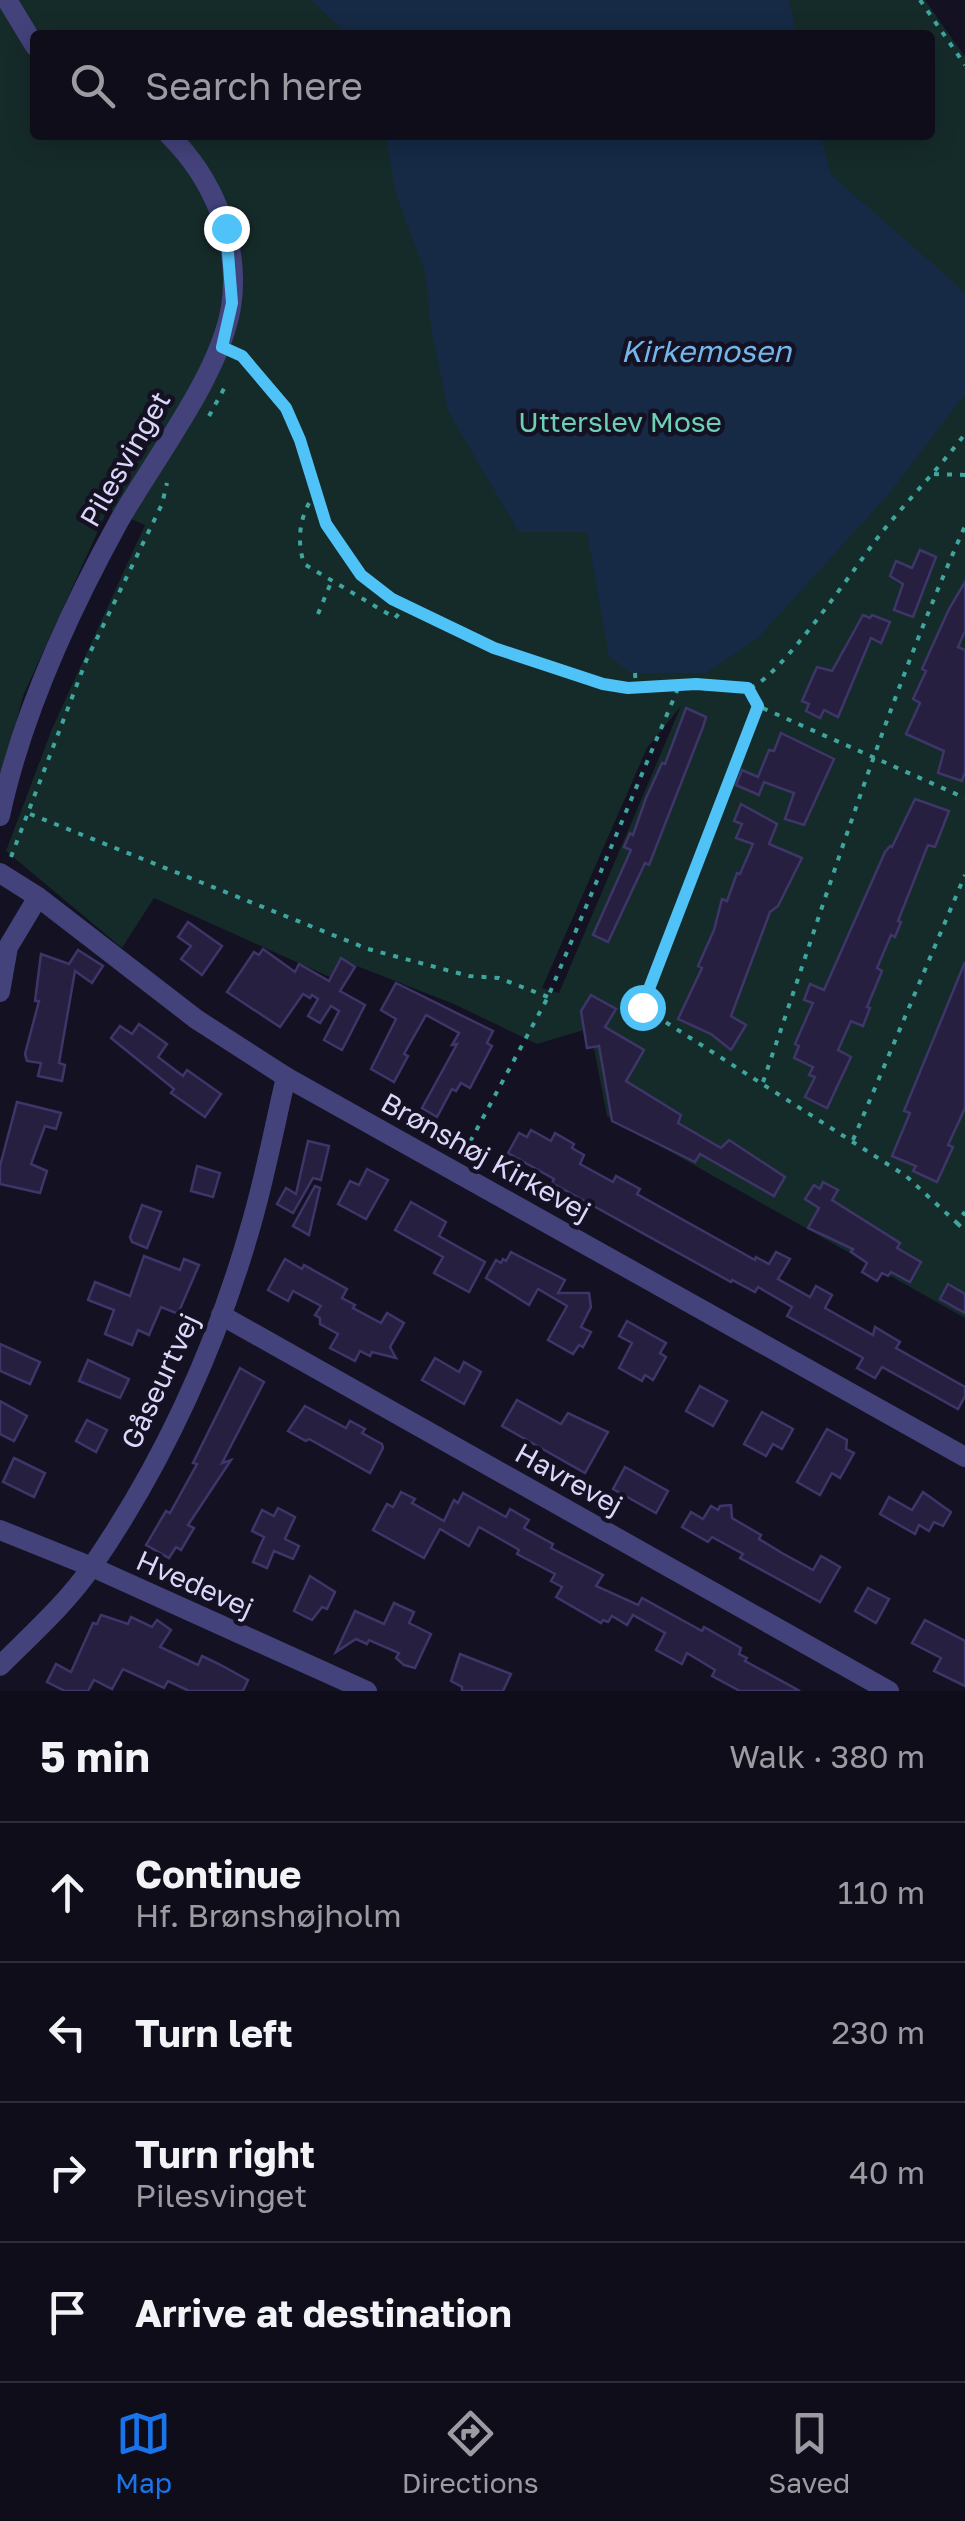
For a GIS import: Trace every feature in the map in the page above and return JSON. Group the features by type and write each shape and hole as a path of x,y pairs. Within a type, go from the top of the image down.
{"street":[{"path":"6,0 30,38"},
{"name":"Pilesvinget","path":"1,809 34,706 81,596 119,522 222,347 232,303 226,228 210,188 173,140"},
{"name":"Brønshøj Kirkevej","path":"0,873 38,897 196,1018 286,1077 965,1457"},
{"path":"0,992 8,947 38,897"},
{"name":"Gåseurtvej","path":"0,1666 92,1567 180,1415 221,1316 253,1218 286,1077"},
{"name":"Havrevej","path":"221,1316 889,1691"},
{"name":"Hvedevej","path":"0,1530 92,1567 367,1691"}],"path":[{"path":"920,0 965,65"},
{"path":"222,347 242,356 286,408 326,524 361,575 405,606 494,648 603,684 636,688 748,688 794,647 884,529 965,434"},
{"path":"934,474 965,475"},
{"path":"316,492 307,504 297,542 304,564 396,618 405,606"},
{"path":"764,1082 874,758 965,526"},
{"path":"318,614 332,580"},
{"path":"635,673 636,688"},
{"path":"454,1171 548,997 680,686"},
{"path":"748,688 758,706 965,798"},
{"path":"758,706 642,1007 906,1176 965,1231"},
{"path":"1,809 368,949 469,976 500,978 548,997"},
{"path":"853,1140 965,875"},
{"path":"957,1223 965,1212"}],"green space":[{"name":"Utterslev Mose","path":"0,0 925,0 965,57 965,1318 607,1116 590,1028 537,1044 454,1004 339,959 330,977 154,898 122,948 6,851 52,729 145,525 108,509 23,696 0,787","holes":["681,706 559,993 542,988 647,748"]}],"water":[{"path":"311,0 789,0 796,30 343,30"},
{"name":"Kirkemosen","path":"387,140 822,140 831,175 965,296 965,394 887,496 758,638 706,673 631,673 609,656 587,532 519,532 448,411 431,327 425,272 396,194"}],"building":[{"path":"920,550 936,557 913,617 894,610 903,584 890,576 896,561 912,568"},
{"path":"965,582 965,631 958,647 965,650 962,781 938,773 944,751 906,734 920,703 913,699 926,671 922,669"},
{"path":"863,615 890,622 881,643 871,638 838,717 824,710 820,718 806,711 809,704 802,701 817,667 832,671"},
{"path":"686,708 706,717 703,727 649,865 645,863 608,942 593,935 631,850 624,847 630,833 633,835 662,763 665,764"},
{"path":"781,733 834,759 804,825 785,819 794,793 764,782 759,795 736,785 742,770 758,777"},
{"path":"915,799 949,811 935,847 928,845 895,937 891,935 877,968 882,971 863,1026 851,1021 838,1050 851,1057 827,1108 805,1097 815,1077 809,1075 813,1067 794,1058 799,1046 795,1044 813,1003 804,1000 810,984 824,990 885,852 892,847"},
{"path":"741,804 777,824 769,844 802,858 778,906 770,912 731,1016 746,1025 731,1050 711,1034 678,1019 702,968 698,966 722,899 727,901 753,844 736,838 742,824 734,821"},
{"path":"188,922 222,946 202,975 181,959 191,946 178,937"},
{"path":"263,949 295,972 299,964 329,981 341,958 355,967 340,991 365,1005 342,1050 324,1040 339,1011 331,1006 320,1023 308,1016 318,999 312,995 310,998 303,994 280,1027 227,992 254,952 259,955"},
{"path":"78,950 103,966 92,983 75,971 59,1063 65,1065 62,1081 38,1076 41,1063 27,1061 25,1054 39,1001 35,1001 41,954 69,964"},
{"path":"965,962 965,1108 937,1182 913,1171 916,1166 892,1156 910,1113 904,1111"},
{"path":"396,983 493,1031 487,1043 492,1046 470,1088 461,1083 456,1091 452,1089 437,1117 422,1108 457,1044 452,1045 459,1033 426,1015 404,1054 408,1056 394,1082 371,1069 396,1019 381,1010"},
{"path":"591,995 616,1009 605,1027 644,1050 626,1081 681,1115 678,1123 721,1148 729,1140 785,1177 774,1196 700,1154 695,1162 612,1121 599,1046 587,1048 581,1011"},
{"path":"139,1024 167,1044 158,1057 183,1076 187,1070 221,1094 205,1117 171,1093 174,1089 111,1038 120,1026 132,1034"},
{"path":"17,1102 61,1113 56,1129 45,1126 31,1164 47,1171 40,1193 0,1184 0,1166"},
{"path":"531,1130 551,1141 555,1133 574,1144 572,1148 584,1155 580,1164 613,1182 616,1176 640,1189 637,1194 755,1260 756,1257 769,1264 776,1252 790,1259 778,1279 810,1297 816,1286 832,1295 825,1308 873,1335 875,1327 900,1342 896,1348 965,1387 958,1409 882,1367 875,1378 857,1368 863,1358 787,1316 792,1307 758,1287 755,1292 731,1282 552,1183 554,1179 508,1153 519,1133 527,1137"},
{"path":"308,1141 329,1146 321,1180 313,1178 293,1213 277,1204 286,1188 296,1194"},
{"path":"197,1166 220,1173 213,1197 191,1191"},
{"path":"367,1169 388,1180 366,1219 338,1204 350,1181 359,1185"},
{"path":"823,1182 838,1190 832,1200 900,1243 897,1248 921,1262 910,1282 891,1272 888,1276 882,1273 877,1281 862,1272 867,1263 851,1252 853,1249 808,1228 819,1208 805,1199 814,1185 820,1189"},
{"path":"315,1186 320,1188 309,1235 293,1226"},
{"path":"411,1202 446,1222 439,1236 485,1262 469,1292 434,1273 443,1257 395,1230"},
{"path":"142,1205 161,1212 147,1248 132,1242 130,1237"},
{"path":"511,1252 565,1280 558,1293 589,1293 591,1307 581,1327 591,1332 583,1347 579,1345 573,1354 548,1340 567,1306 538,1289 529,1305 486,1278 496,1260 506,1261"},
{"path":"144,1256 180,1270 184,1259 199,1265 180,1309 176,1313 161,1307 149,1335 138,1330 132,1345 105,1334 114,1310 88,1300 95,1282 130,1296"},
{"path":"285,1259 347,1289 342,1298 355,1305 353,1308 381,1323 387,1313 404,1323 390,1347 396,1358 360,1351 355,1361 330,1348 338,1334 320,1324 315,1315 321,1306 293,1291 288,1301 268,1290"},
{"path":"948,1284 965,1294 965,1313 940,1299"},
{"path":"627,1321 666,1343 660,1353 666,1357 653,1380 645,1375 642,1381 619,1368 632,1343 619,1336"},
{"path":"0,1344 40,1362 30,1384 0,1371"},
{"path":"435,1358 459,1372 464,1362 481,1372 464,1404 422,1380"},
{"path":"88,1360 129,1379 120,1398 79,1381"},
{"path":"240,1368 264,1382 222,1463 231,1460 188,1525 194,1528 181,1550 176,1547 169,1558 146,1545 166,1511 170,1513 197,1464 193,1463"},
{"path":"700,1386 727,1401 713,1426 686,1411"},
{"path":"517,1400 561,1424 568,1413 608,1432 585,1473 502,1426"},
{"path":"0,1401 27,1416 14,1441 0,1434"},
{"path":"305,1406 346,1428 350,1421 382,1444 370,1473 288,1431"},
{"path":"762,1412 793,1429 782,1449 773,1444 766,1456 744,1444"},
{"path":"87,1420 107,1430 96,1452 76,1441"},
{"path":"827,1429 847,1440 846,1449 854,1453 840,1478 832,1473 820,1495 797,1482"},
{"path":"14,1458 45,1473 34,1497 3,1482"},
{"path":"625,1467 668,1491 656,1513 613,1489"},
{"path":"401,1492 444,1521 454,1500 458,1503 463,1493 506,1517 510,1509 529,1520 524,1528 553,1544 551,1548 603,1575 596,1586 638,1605 642,1598 702,1631 704,1627 741,1648 739,1654 747,1658 745,1661 800,1691 740,1691 712,1676 715,1670 687,1653 682,1664 656,1650 665,1633 633,1615 627,1625 612,1616 601,1623 556,1597 562,1587 551,1581 555,1574 479,1527 469,1546 440,1529 424,1558 373,1530 387,1504 393,1507"},
{"path":"923,1492 951,1512 943,1526 934,1522 929,1531 919,1525 915,1534 880,1514 889,1497 912,1510"},
{"path":"731,1505 732,1518 782,1553 813,1570 821,1556 840,1567 820,1602 740,1558 743,1554 712,1537 708,1542 682,1527 691,1512 703,1519 711,1506 718,1510 720,1506"},
{"path":"278,1508 295,1517 285,1539 299,1546 293,1559 274,1551 267,1568 253,1562 264,1537 252,1531 262,1510 274,1516"},
{"path":"310,1576 335,1592 327,1609 322,1607 312,1620 294,1611"},
{"path":"868,1588 889,1599 876,1623 855,1611"},
{"path":"394,1603 414,1612 409,1623 431,1634 415,1668 396,1658 399,1653 369,1640 367,1644 356,1639 336,1652 355,1611 384,1624"},
{"path":"101,1615 128,1624 131,1617 152,1627 157,1620 171,1630 160,1647 198,1665 202,1656 219,1664 248,1680 243,1691 189,1691 168,1681 164,1688 123,1669 112,1689 94,1680 88,1691 65,1691 47,1682 56,1664 71,1672 93,1623 97,1624"},
{"path":"925,1620 965,1641 965,1686 934,1671 941,1658 912,1643"},
{"path":"460,1654 511,1674 503,1691 462,1691 451,1681"}],"route":[{"path":"226,228 232,303 222,347 242,356 286,408 326,524 361,575 392,599 494,648 603,684 628,688 696,684 748,688 758,706 642,1007"}]}
